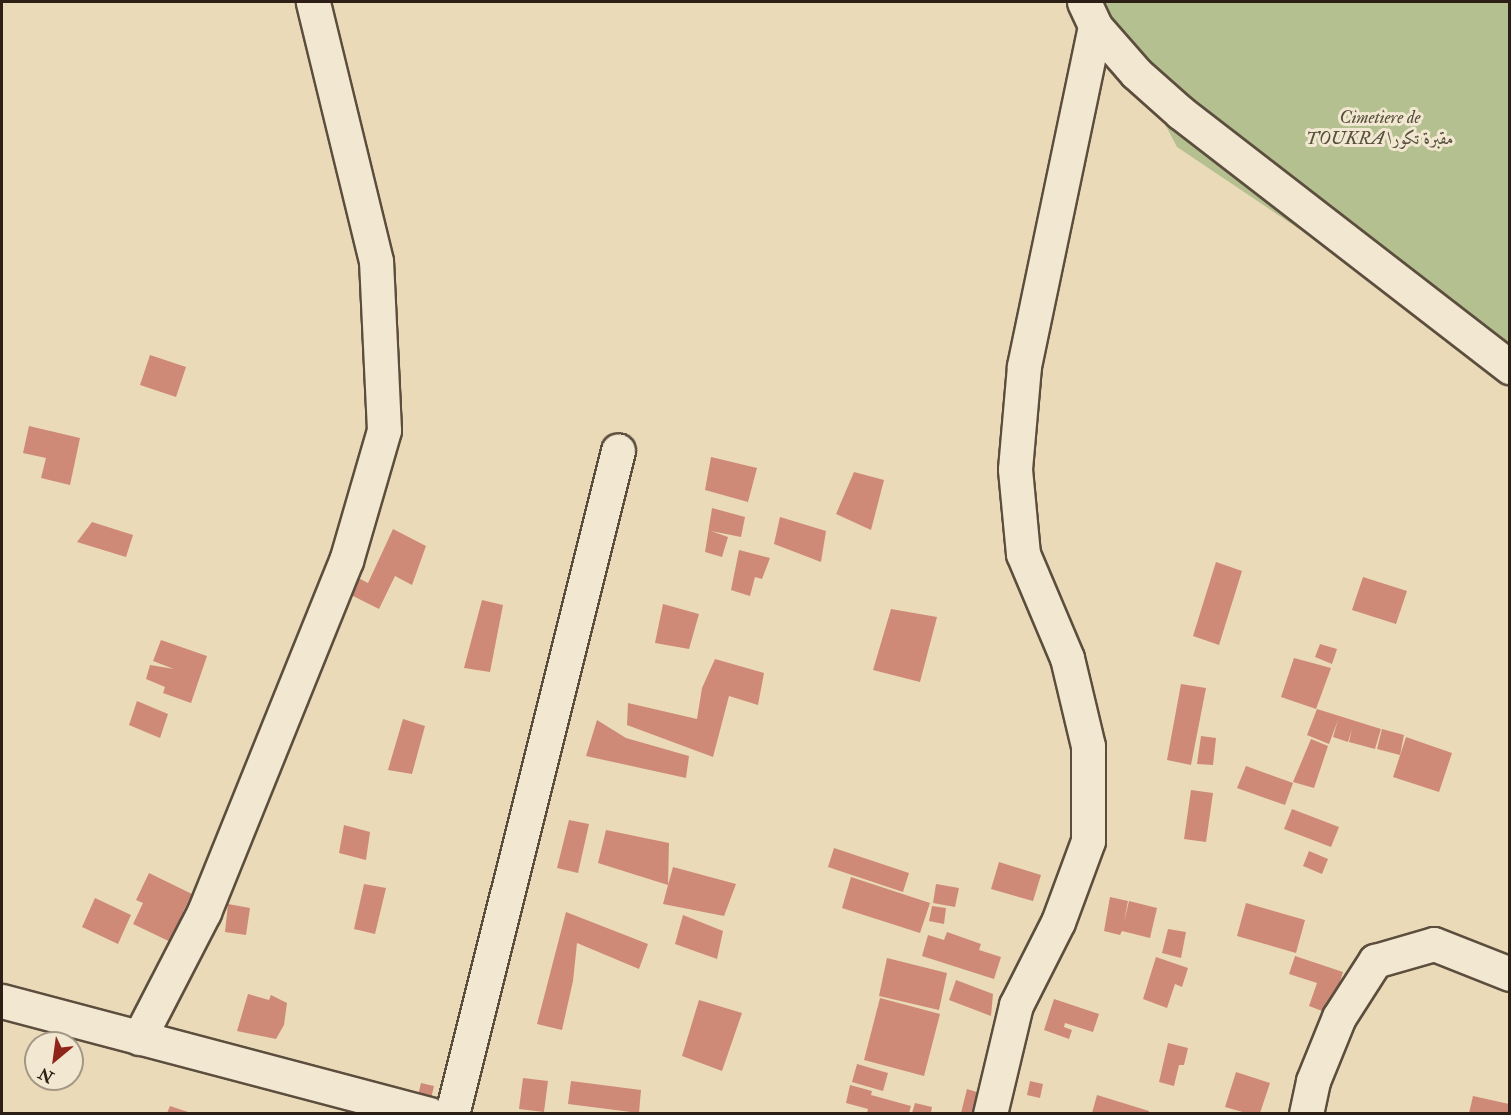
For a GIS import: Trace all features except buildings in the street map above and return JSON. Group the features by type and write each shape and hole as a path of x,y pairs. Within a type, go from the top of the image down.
{"street":[{"path":"139,1038 204,912 346,561 384,430 376,261 313,2"},
{"path":"1089,14 1136,73 1181,113 1509,367"},
{"path":"990,1113 1016,1005 1058,922 1088,841 1088,746 1067,658 1023,554 1015,469 1024,366 1089,14"},
{"path":"452,1113 618,450"},
{"path":"1306,1113 1313,1081 1338,1017 1375,961 1434,944 1509,974"},
{"path":"2,1002 429,1113"}],"green space":[{"name":"Cimetiere de TOUKRA مقبرة تكورا","path":"1101,2 1509,2 1509,370 1177,147"}]}
